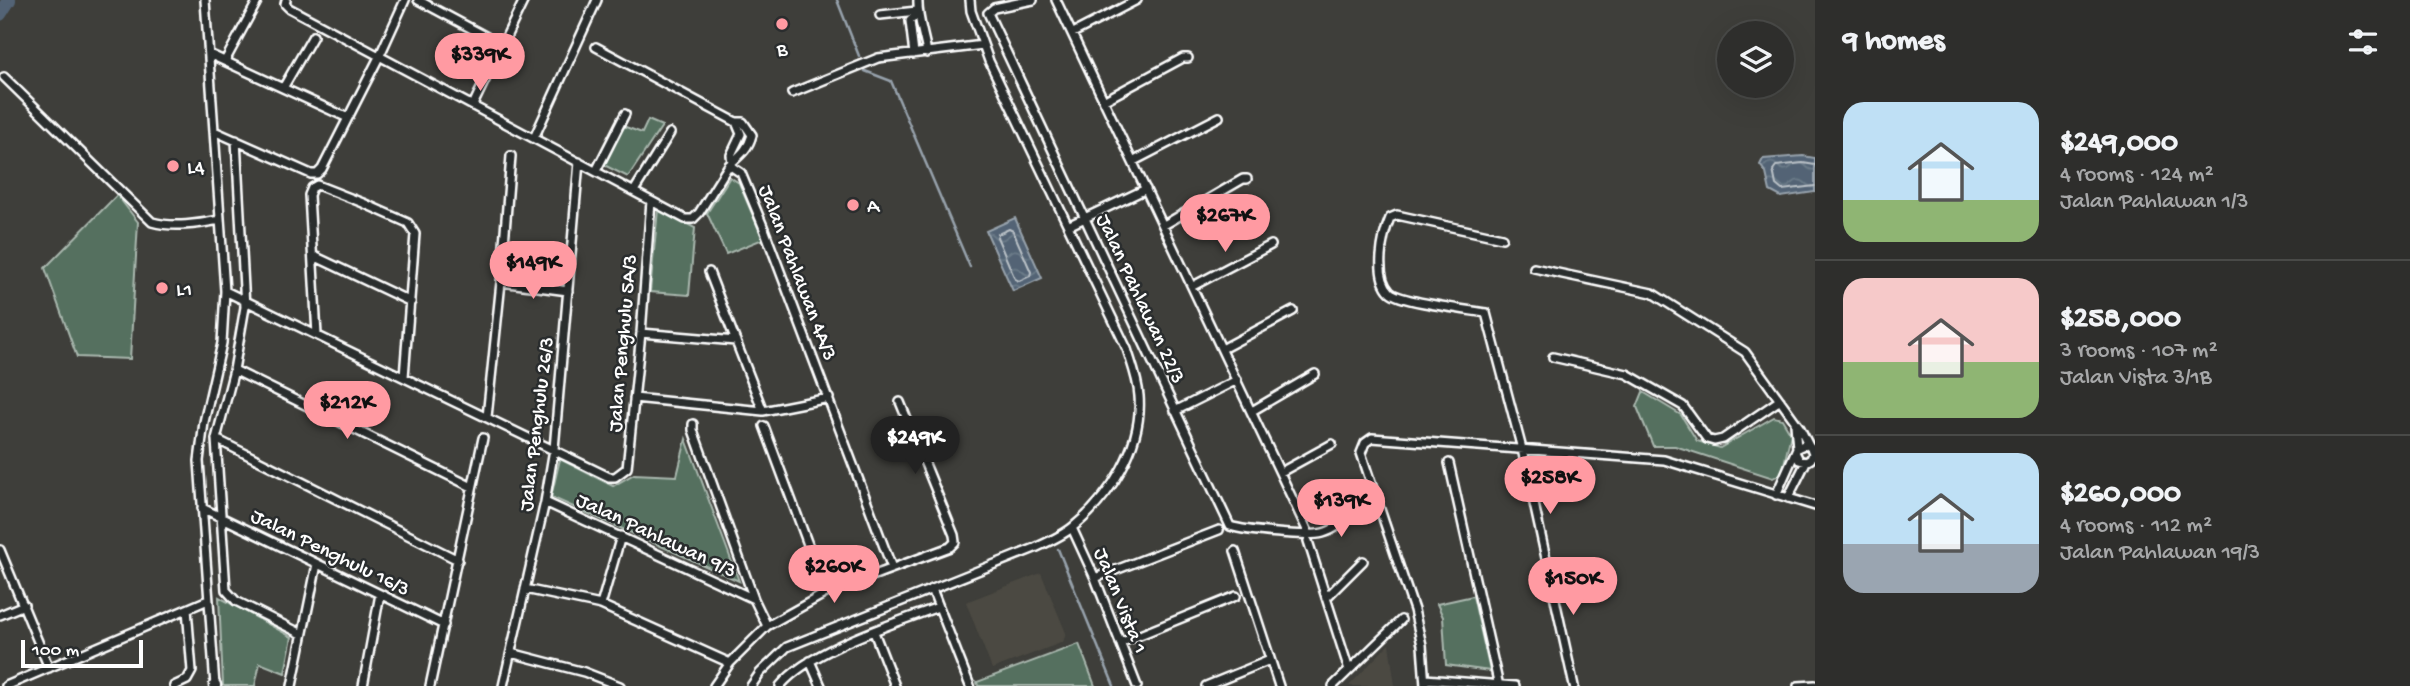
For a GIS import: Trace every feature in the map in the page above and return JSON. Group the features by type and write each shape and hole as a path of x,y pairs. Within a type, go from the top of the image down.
{"street":[{"path":"205,0 225,291 222,343 204,422 199,461 215,686"},
{"path":"225,61 258,0"},
{"path":"214,131 311,174 317,174 380,55 405,0"},
{"path":"418,0 502,45"},
{"path":"473,105 524,0"},
{"path":"534,138 597,0"},
{"path":"918,0 917,12 927,53"},
{"path":"751,686 760,673 787,648 1035,548 1072,528 1094,506 1124,465 1139,417 1139,396 1127,349 983,45 970,0"},
{"name":"Jalan Pahlawan 22/3","path":"1033,0 994,8 988,13 1230,526 1309,538"},
{"path":"1056,0 1281,472 1309,538 1349,670"},
{"path":"1073,33 1137,0"},
{"path":"286,2 289,8 685,219 693,219 731,163 731,155 741,134 736,122 596,47"},
{"path":"880,15 917,12"},
{"path":"914,54 910,21 917,12"},
{"path":"283,88 313,36"},
{"path":"792,93 866,62 983,45"},
{"path":"209,54 348,118"},
{"path":"1105,100 1183,58 1188,58"},
{"path":"5,76 152,222 162,225 200,224 220,220"},
{"path":"596,171 625,114"},
{"path":"1134,162 1219,117"},
{"path":"634,191 670,133"},
{"path":"236,141 245,300 234,370 216,439 226,590 236,601 302,634"},
{"path":"487,417 511,156"},
{"name":"Jalan Penghulu 26/3","path":"503,686 545,502 554,449 579,162"},
{"name":"Jalan Pahlawan 4A/3","path":"731,163 741,173 892,568"},
{"path":"1164,225 1247,179"},
{"path":"317,331 309,195 312,188 322,186 408,223 415,234 404,375"},
{"path":"1069,225 1146,189"},
{"name":"Jalan Penghulu 5A/3","path":"554,449 609,477 615,477 627,468 651,201"},
{"path":"1502,237 1397,215 1390,218 1380,253 1386,285 1391,294 1486,313 1522,449 1574,686"},
{"path":"1193,286 1271,244"},
{"path":"314,256 411,302"},
{"path":"1534,268 1652,292 1745,352 1780,400 1813,453 1788,498"},
{"path":"709,272 763,411"},
{"path":"501,282 568,291"},
{"path":"225,291 317,331 554,449"},
{"path":"1222,349 1293,311"},
{"path":"641,333 736,341"},
{"path":"1553,358 1627,374 1683,406 1707,439 1714,441 1723,439 1780,400"},
{"path":"234,370 472,487"},
{"path":"1252,411 1315,374"},
{"path":"1175,411 1237,380"},
{"path":"634,398 763,411 829,398"},
{"path":"715,686 730,663 767,626 826,593 950,547 955,542 900,402"},
{"path":"1795,423 1796,451 1799,460 1806,462"},
{"path":"693,424 754,598 767,626"},
{"path":"764,426 826,593"},
{"path":"1515,686 1425,683 1422,645 1414,610 1372,488 1362,449 1368,440 1376,437 1664,460 1815,506"},
{"path":"430,686 482,438"},
{"path":"216,439 458,560"},
{"path":"1281,472 1332,444"},
{"path":"1776,495 1796,451 1802,444 1809,446"},
{"path":"1449,463 1499,685"},
{"name":"Jalan Pahlawan 9/3","path":"545,502 754,598"},
{"name":"Jalan Penghulu 16/3","path":"202,508 444,625"},
{"path":"1309,538 1342,523 1358,508"},
{"name":"Jalan Vista 1","path":"1072,528 1095,578 1137,686"},
{"path":"1095,578 1219,530"},
{"path":"601,605 621,536"},
{"path":"0,550 50,668"},
{"path":"1235,551 1279,686"},
{"path":"1325,598 1363,561"},
{"path":"292,686 317,564"},
{"path":"525,589 601,605 730,663"},
{"path":"932,589 970,686"},
{"path":"363,686 380,594"},
{"path":"1120,643 1236,596"},
{"path":"6,686 208,600"},
{"path":"0,615 24,605"},
{"path":"780,686 810,661 938,607"},
{"path":"174,686 187,680 193,668 187,609"},
{"path":"1333,686 1401,620"},
{"path":"874,632 895,686"},
{"path":"511,653 584,672 620,686"},
{"path":"1206,686 1270,660"},
{"path":"810,661 821,686"},
{"path":"1798,686 1815,685"}],"shaded area":[{"path":"1041,573 1066,633 1063,642 992,669 966,602"},
{"path":"1389,644 1395,686 1349,686"}],"green space":[{"path":"648,120 662,126 628,177 604,165 623,126 642,133"},
{"path":"730,177 739,183 763,239 726,254 707,213"},
{"path":"117,195 138,222 130,359 77,357 45,268"},
{"path":"658,209 695,228 689,295 650,292"},
{"path":"1643,392 1681,415 1697,441 1720,448 1774,417 1782,419 1791,434 1782,473 1773,478 1675,446 1653,446 1637,407"},
{"path":"686,439 739,581 551,497 560,459 613,486 634,474 677,476"},
{"path":"1473,596 1490,671 1446,665 1443,617 1437,604"},
{"path":"219,597 292,637 285,673 260,663 255,686 223,686"},
{"path":"1079,644 1095,686 978,686 977,682"}],"water":[{"path":"1803,156 1815,158 1815,192 1781,197 1770,191 1766,173 1760,165 1763,159"},
{"path":"1015,218 1042,278 1013,291 986,231"}],"waterway":[{"path":"0,14 9,0"},
{"path":"837,0 859,56"},
{"path":"865,71 891,81 970,267"},
{"path":"1058,549 1114,686"}],"place":[{"name":"B","path":"782,24"},
{"name":"L4","path":"173,166"},
{"name":"A","path":"853,205"},
{"name":"L1","path":"162,288"}]}
